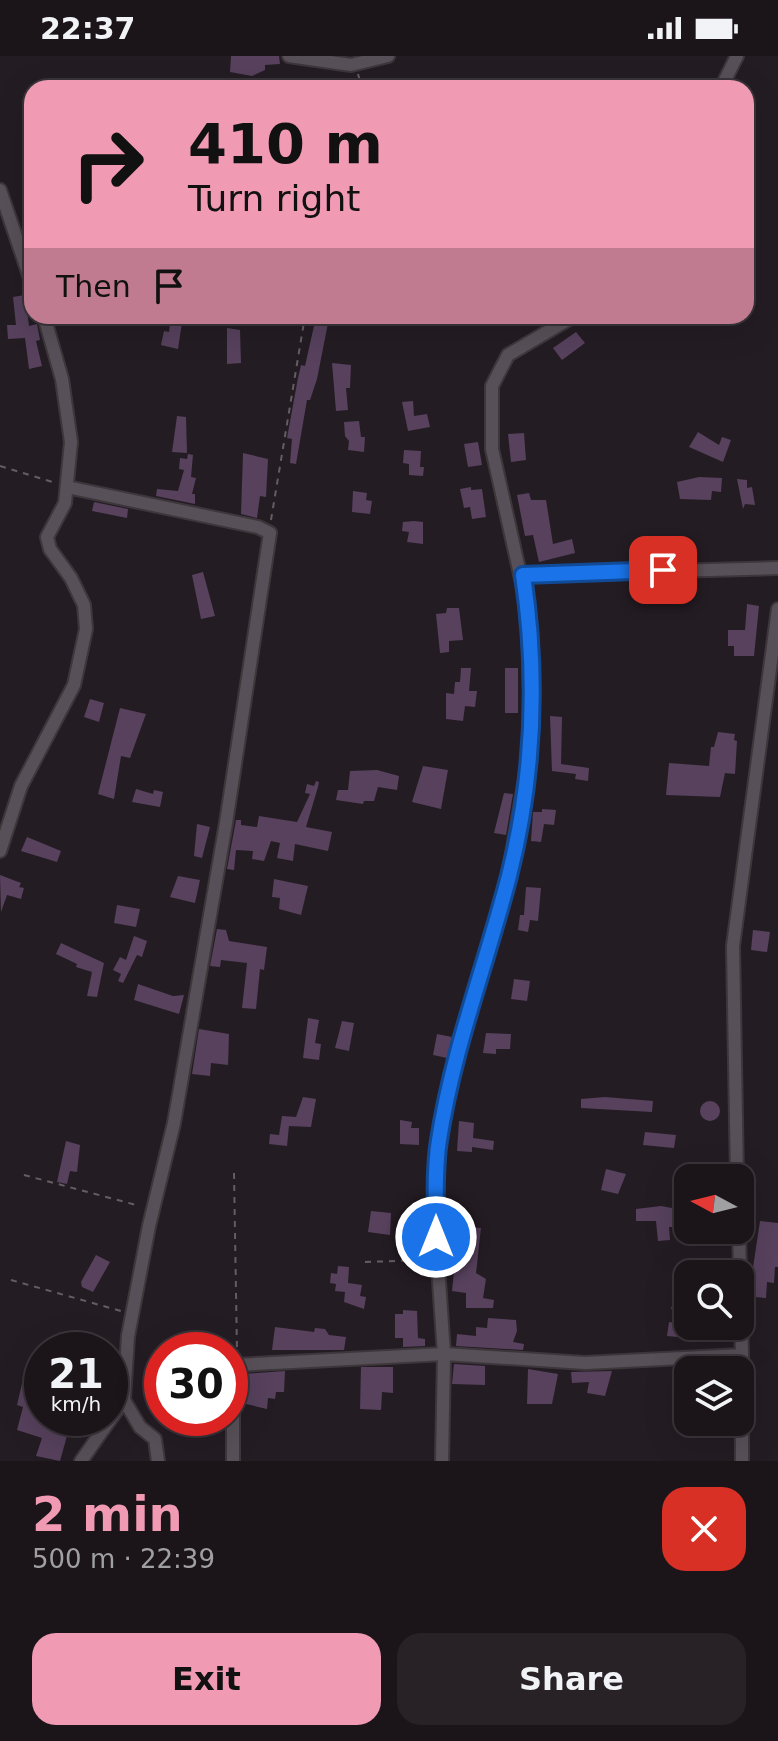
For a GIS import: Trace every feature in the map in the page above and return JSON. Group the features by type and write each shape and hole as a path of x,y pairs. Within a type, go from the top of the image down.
{"street":[{"path":"289,56 351,65 388,56"},
{"path":"725,80 737,56"},
{"path":"0,190 24,260"},
{"path":"0,851 21,786 74,685 84,644 84,605 71,578 50,549 47,537 65,503 71,442 67,408 46,324"},
{"path":"442,1461 444,1354 437,1259 436,1179 446,1101 508,877 528,779 532,645 523,575 494,463 492,386 508,355 560,324"},
{"path":"67,487 258,527 270,533 231,793 174,1123 132,1313 128,1356"},
{"path":"523,575 778,568"},
{"path":"737,1164 733,946 778,609"},
{"path":"742,1340 742,1461"},
{"path":"248,1364 444,1354 585,1363 742,1355"},
{"path":"128,1407 140,1427 155,1439 158,1461"},
{"path":"81,1461 99,1436"},
{"path":"233,1436 233,1461"}],"path":[{"path":"270,533 304,324"},
{"path":"0,466 67,487"},
{"path":"234,1173 236,1332"},
{"path":"24,1175 153,1210"},
{"path":"365,1262 437,1259"},
{"path":"11,1280 132,1313"}],"building":[{"path":"231,56 279,56 280,64 265,65 265,70 252,76 230,72"},
{"path":"24,295 24,324 37,324 40,340 36,341 42,366 29,369 25,338 8,339 7,325 16,325 13,297"},
{"path":"170,324 182,324 178,349 161,345 164,331 169,332"},
{"path":"314,324 328,324 317,379 310,400 307,400 296,464 290,463 292,439 287,438 301,365 305,366"},
{"path":"227,328 240,330 241,363 227,364"},
{"path":"576,332 585,343 562,360 553,348"},
{"path":"332,363 351,365 350,388 346,388 348,410 336,411"},
{"path":"413,401 414,416 427,414 430,427 408,431 402,402"},
{"path":"177,416 186,417 187,453 172,452"},
{"path":"359,421 361,437 365,437 364,452 348,450 349,441 345,436 344,422"},
{"path":"698,432 719,445 722,437 731,440 723,462 689,447"},
{"path":"524,433 526,460 511,462 508,434"},
{"path":"478,442 482,465 468,467 464,444"},
{"path":"404,450 421,451 423,476 409,475 409,464 403,463"},
{"path":"243,453 268,459 266,497 260,496 257,518 241,514"},
{"path":"188,454 193,455 191,477 196,478 192,494 195,494 195,504 156,496 157,489 178,491 184,470 179,469 180,458 187,459"},
{"path":"699,477 722,478 721,492 712,491 711,500 680,499 677,482"},
{"path":"737,479 747,480 747,488 752,487 755,505 745,504 743,509"},
{"path":"471,487 471,490 482,489 486,517 472,519 470,507 464,508 460,489"},
{"path":"353,491 367,493 366,500 372,501 370,514 352,512"},
{"path":"529,493 531,500 546,500 553,544 572,539 575,553 539,562 533,535 525,536 517,495"},
{"path":"94,502 128,509 127,518 92,511"},
{"path":"403,522 423,522 423,544 407,542 409,532 402,531"},
{"path":"203,572 215,616 201,619 192,575"},
{"path":"747,604 759,606 754,656 734,656 734,646 728,646 728,630 745,630"},
{"path":"447,608 459,608 463,640 449,641 449,652 440,653 436,614 446,613"},
{"path":"461,668 471,668 469,691 477,691 475,707 465,706 463,721 446,719 446,693 454,694 455,682 460,682"},
{"path":"505,668 518,668 518,713 505,713"},
{"path":"90,699 104,703 99,722 84,717"},
{"path":"120,708 146,714 130,758 121,756 114,799 98,794"},
{"path":"550,716 562,717 561,764 589,768 588,781 575,779 576,774 552,771"},
{"path":"718,732 735,734 734,740 737,741 735,774 725,773 720,797 666,795 669,763 709,766 711,747 714,747"},
{"path":"423,766 448,770 441,809 412,802"},
{"path":"377,770 399,776 397,790 378,787 374,801 364,801 363,804 336,800 338,790 348,790 350,771"},
{"path":"316,781 319,782 318,787 306,827 332,832 328,851 295,844 293,861 277,858 280,843 271,841 264,861 252,859 253,851 236,850 234,870 227,869 236,820 241,820 241,825 257,827 259,816 297,822 310,794 305,793 307,784 314,786"},
{"path":"136,789 153,794 154,790 163,792 160,807 132,802"},
{"path":"504,793 513,794 506,835 494,833"},
{"path":"542,809 556,810 554,825 544,824 541,842 531,841 533,812 542,812"},
{"path":"197,824 210,827 202,858 194,856"},
{"path":"27,837 61,851 57,862 21,851"},
{"path":"0,875 21,883 19,887 24,888 21,899 7,895 1,912"},
{"path":"178,876 200,880 195,903 170,897"},
{"path":"274,879 308,886 301,915 279,909 280,898 272,897"},
{"path":"526,887 541,888 538,921 530,920 528,932 518,930 520,915 524,915"},
{"path":"117,905 140,909 136,927 114,923"},
{"path":"217,929 226,930 229,941 267,947 264,970 260,969 256,1009 242,1008 247,963 221,960 220,967 210,966"},
{"path":"753,930 770,932 767,952 751,950"},
{"path":"134,936 147,941 142,957 137,955 123,983 118,981 121,974 113,970 120,957 126,960"},
{"path":"61,943 104,963 97,997 87,996 92,972 76,967 77,964 56,954"},
{"path":"514,979 530,981 527,1001 511,999"},
{"path":"138,984 173,996 184,995 179,1014 134,1000"},
{"path":"308,1018 319,1020 315,1043 321,1044 319,1060 303,1058"},
{"path":"342,1021 354,1023 349,1051 335,1048"},
{"path":"199,1029 229,1034 228,1065 211,1063 210,1076 192,1074"},
{"path":"486,1033 511,1034 510,1049 496,1049 496,1054 483,1053"},
{"path":"437,1034 452,1037 447,1058 433,1055"},
{"path":"303,1097 316,1099 311,1127 289,1126 287,1146 269,1144 270,1134 279,1135 282,1116 296,1117"},
{"path":"605,1097 653,1101 652,1112 581,1108 581,1099"},
{"path":"710,1101 717,1104 720,1111 717,1118 710,1121 703,1118 700,1111 703,1104"},
{"path":"400,1120 412,1122 411,1128 419,1128 419,1145 400,1144"},
{"path":"459,1121 474,1123 473,1138 494,1141 493,1150 472,1147 472,1152 457,1151"},
{"path":"645,1132 676,1135 674,1148 643,1145"},
{"path":"66,1141 80,1145 77,1172 70,1171 67,1184 57,1182"},
{"path":"606,1169 626,1174 618,1194 601,1190"},
{"path":"661,1206 674,1208 674,1227 669,1227 670,1240 658,1241 656,1221 636,1221 636,1209"},
{"path":"371,1211 391,1213 390,1235 368,1232"},
{"path":"455,1214 470,1215 470,1227 481,1228 476,1273 486,1279 483,1298 494,1300 493,1308 466,1308 466,1293 452,1291 458,1233 455,1233"},
{"path":"760,1221 778,1223 778,1267 775,1267 774,1283 767,1282 766,1298 755,1297 754,1261"},
{"path":"96,1255 110,1262 93,1292 82,1287 81,1282"},
{"path":"338,1266 349,1267 348,1283 362,1285 360,1296 366,1297 364,1309 344,1302 345,1292 335,1291 336,1284 330,1283 331,1273 337,1274"},
{"path":"403,1310 417,1311 418,1338 425,1339 425,1346 403,1347 403,1338 395,1338 395,1314 403,1314"},
{"path":"488,1318 516,1320 517,1331 513,1342 524,1344 523,1350 456,1346 457,1334 476,1336 476,1327 487,1328"},
{"path":"669,1322 674,1323 674,1337 667,1336"},
{"path":"275,1327 314,1332 315,1328 325,1329 329,1335 346,1337 344,1350 272,1350"},
{"path":"454,1364 485,1366 485,1385 452,1384"},
{"path":"361,1367 393,1367 393,1393 382,1392 381,1410 360,1409"},
{"path":"528,1369 558,1374 552,1404 527,1404"},
{"path":"285,1371 284,1392 276,1392 275,1399 268,1398 267,1409 248,1404 248,1374"},
{"path":"612,1371 605,1396 587,1393 589,1382 572,1383 571,1372"},
{"path":"24,1375 24,1432 17,1430 23,1407 17,1405"},
{"path":"36,1436 67,1436 60,1461 36,1456 42,1438"}],"route":[{"path":"436,1237 438,1144 446,1101 459,1045 508,877 528,779 532,645 523,575 663,570"}]}
